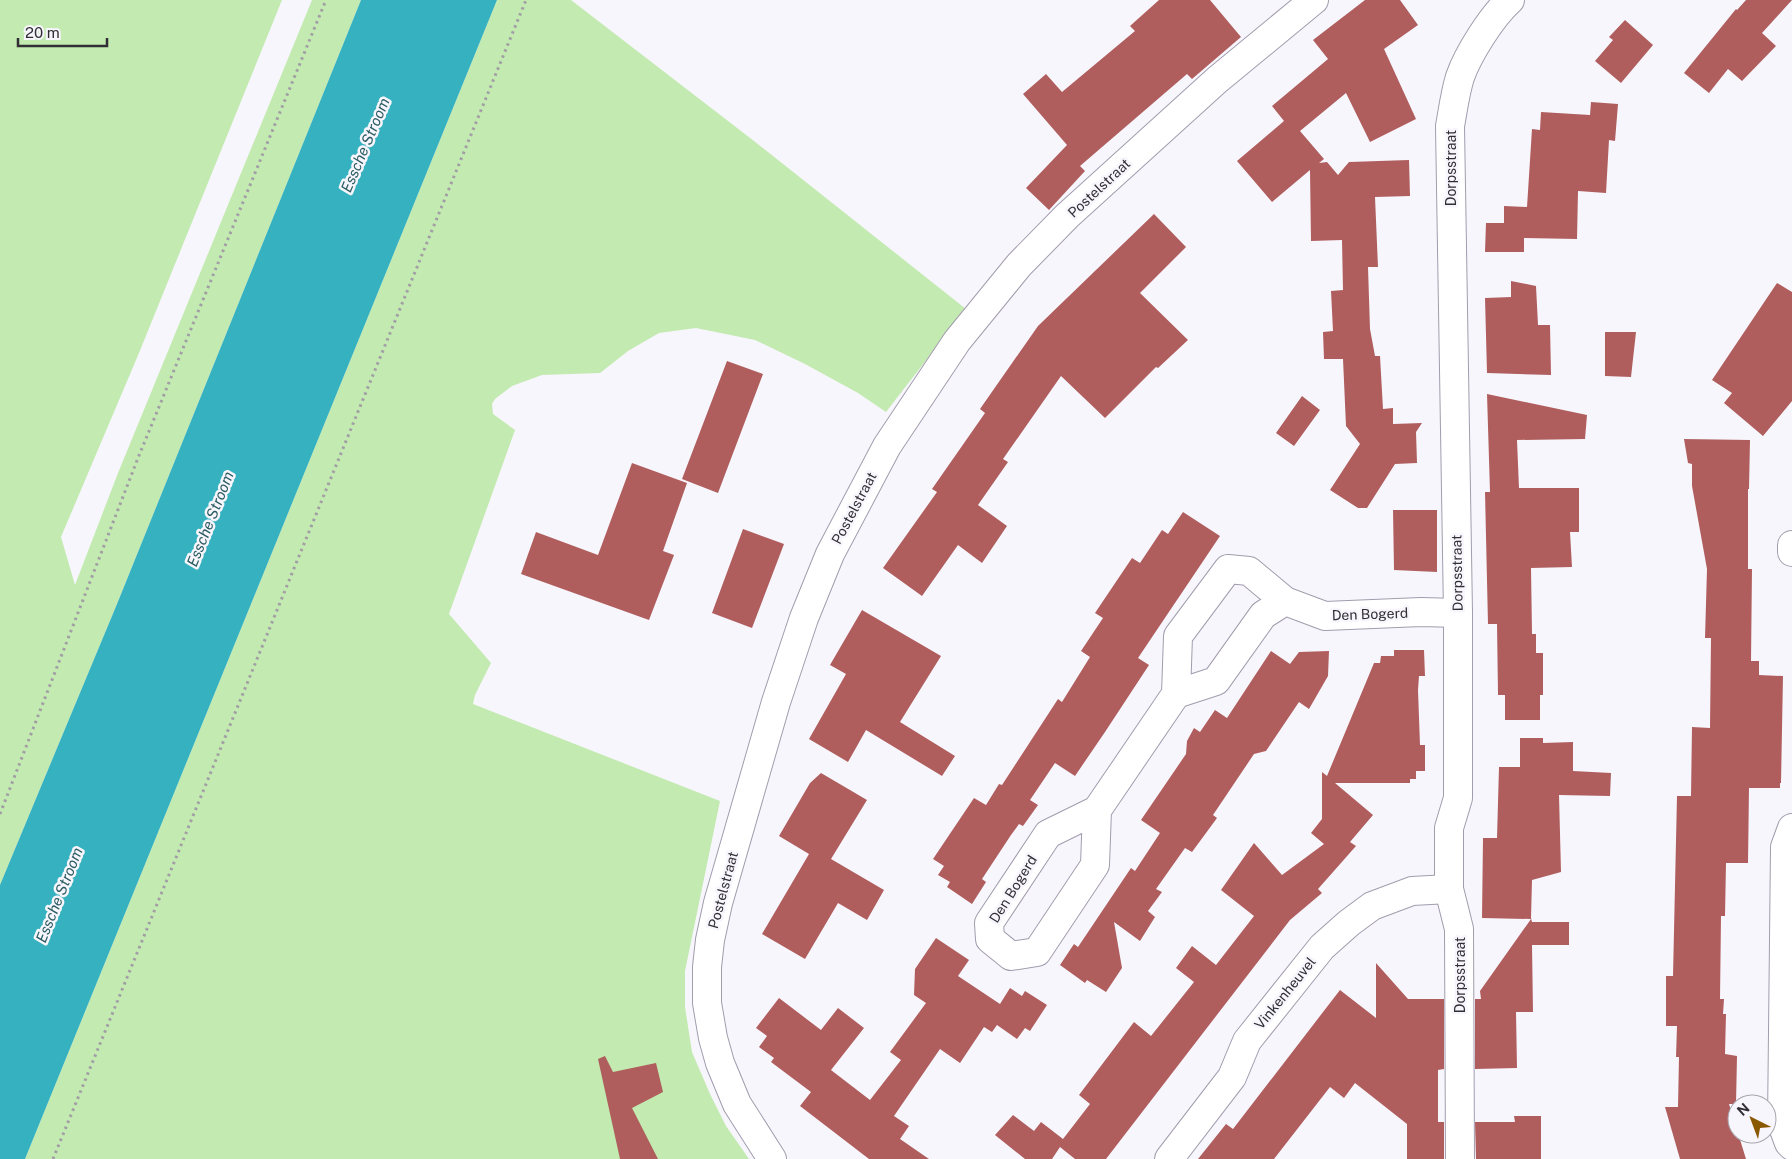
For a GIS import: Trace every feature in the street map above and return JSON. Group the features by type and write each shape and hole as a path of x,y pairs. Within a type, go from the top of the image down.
{"street":[{"name":"Postelstraat","path":"772,1159 736,1104 720,1063 713,1038 707,1003 707,967 710,940 718,903 773,712 804,618 830,554 887,446 957,341 1019,266 1068,216 1217,80 1314,0"},
{"name":"Dorpsstraat","path":"1460,1159 1460,929 1449,889 1449,828 1458,798 1458,613 1450,126 1460,76 1477,42 1510,0"},
{"path":"1792,545 1792,552"},
{"name":"Den Bogerd","path":"1176,694 1178,636 1228,569 1249,571 1285,601 1325,616 1421,612 1458,613"},
{"path":"1098,810 1176,694 1216,681 1263,615 1285,601"},
{"name":"Den Bogerd","path":"1098,810 1095,865 1037,952 1011,956 990,939 989,923 1048,834 1098,810"},
{"path":"1792,828 1785,847 1787,1018 1782,1124 1792,1146"},
{"name":"Vinkenheuvel","path":"1169,1159 1232,1077 1247,1041 1322,947 1348,923 1372,906 1412,891 1449,889"}],"path":[{"path":"0,814 138,458 326,0"},
{"path":"53,1159 526,0"}],"green space":[{"path":"0,0 282,0 139,353 61,537 75,585 118,473 312,0 361,0 117,604 0,885"},
{"path":"497,0 571,0 754,141 966,309 886,412 858,393 805,364 755,340 696,328 659,333 628,351 600,373 542,375 512,386 495,399 492,404 493,414 515,430 449,614 491,663 475,695 473,704 720,801 685,971 685,1007 692,1052 726,1126 749,1159 25,1159"}],"water":[{"name":"Essche Stroom","path":"361,0 497,0 25,1159 0,1159 0,885 117,604"}],"building":[{"path":"1159,0 1210,0 1241,37 1192,79 1187,74 1080,166 1085,171 1049,210 1026,188 1067,145 1023,94 1046,74 1062,92 1135,31 1130,26"},
{"path":"1365,0 1400,0 1418,25 1384,49 1416,119 1370,142 1346,93 1300,131 1324,159 1319,163 1327,162 1338,175 1349,162 1409,160 1410,196 1375,197 1378,267 1368,267 1370,329 1375,356 1380,356 1383,409 1393,408 1393,424 1422,423 1416,432 1417,463 1395,464 1367,508 1358,508 1330,490 1360,444 1346,426 1343,359 1324,359 1323,332 1333,331 1331,291 1343,290 1342,240 1311,241 1310,170 1272,202 1237,161 1284,121 1272,106 1328,59 1313,40"},
{"path":"1746,0 1792,0 1762,33 1776,46 1742,81 1728,69 1709,93 1684,73 1736,9"},
{"path":"1625,20 1653,45 1621,83 1595,61 1613,40 1609,37"},
{"path":"1591,102 1618,104 1615,141 1609,140 1606,193 1578,191 1577,239 1524,238 1524,252 1485,252 1486,223 1504,223 1504,206 1527,207 1532,129 1540,130 1541,112 1590,115"},
{"path":"1154,214 1186,247 1140,293 1188,340 1158,368 1156,367 1105,418 1061,376 1003,459 1008,462 978,505 1007,526 982,563 958,545 922,596 883,568 937,492 932,489 985,413 980,409 1038,326"},
{"path":"1511,281 1536,286 1538,325 1550,325 1551,375 1487,373 1485,298 1511,297"},
{"path":"1777,283 1792,292 1792,401 1763,436 1724,403 1732,393 1712,380"},
{"path":"1605,332 1636,332 1631,377 1605,376"},
{"path":"727,361 763,374 718,493 682,479"},
{"path":"1487,394 1587,415 1585,439 1517,440 1519,488 1579,488 1579,532 1570,532 1572,567 1531,568 1532,634 1536,634 1536,653 1543,653 1543,695 1540,695 1540,720 1505,720 1505,695 1498,695 1497,624 1488,624 1485,492 1490,492"},
{"path":"1302,396 1320,410 1294,446 1276,433"},
{"path":"1684,439 1750,440 1748,569 1752,569 1751,661 1759,661 1759,675 1783,676 1780,788 1749,788 1748,863 1726,863 1725,916 1721,916 1720,999 1724,999 1723,1014 1726,1014 1725,1054 1737,1056 1736,1094 1727,1094 1727,1144 1741,1144 1746,1159 1680,1159 1665,1107 1678,1107 1679,1057 1676,1057 1677,1026 1666,1026 1666,976 1673,976 1677,796 1691,796 1692,727 1710,728 1711,638 1705,638 1707,569 1692,486 1692,464 1688,463"},
{"path":"632,463 687,483 663,551 674,555 649,620 521,574 536,532 598,555"},
{"path":"1393,510 1437,510 1437,572 1394,570"},
{"path":"1183,512 1220,536 1138,658 1149,665 1105,732 1075,776 1055,763 1030,800 1038,805 1023,826 1019,824 1011,835 982,879 986,882 972,904 947,887 950,882 938,875 944,866 933,859 974,798 986,805 999,784 1002,785 1058,699 1062,702 1090,657 1081,651 1103,618 1095,613 1132,558 1140,563 1162,530 1168,534"},
{"path":"743,529 784,544 752,628 712,613"},
{"path":"862,610 941,656 900,722 955,756 942,776 866,730 848,762 809,739 846,674 830,665"},
{"path":"1394,650 1424,650 1425,676 1419,676 1418,690 1420,745 1425,745 1425,771 1416,771 1416,779 1410,779 1410,783 1335,783 1373,815 1350,842 1356,846 1318,889 1322,893 1290,920 1106,1159 1075,1159 1060,1147 1052,1159 1025,1159 995,1135 1013,1115 1034,1131 1041,1122 1063,1139 1090,1104 1079,1095 1134,1022 1151,1036 1194,982 1176,968 1192,946 1216,965 1254,916 1221,890 1254,843 1282,875 1324,844 1311,833 1322,819 1322,772 1327,776 1374,663 1380,663 1381,656 1394,656"},
{"path":"1271,651 1290,664 1299,652 1329,651 1328,676 1309,709 1299,702 1266,751 1254,754 1213,815 1217,818 1192,852 1185,848 1156,889 1162,892 1148,911 1155,917 1140,941 1114,922 1122,968 1106,992 1087,980 1085,983 1060,965 1074,944 1078,947 1131,868 1135,871 1160,833 1141,820 1186,754 1187,741 1194,728 1200,732 1215,710 1227,718"},
{"path":"1520,738 1543,738 1543,743 1573,742 1573,771 1611,773 1610,796 1559,795 1561,872 1532,880 1531,918 1532,922 1569,922 1569,945 1532,945 1533,1012 1516,1012 1517,1068 1475,1069 1475,999 1481,999 1480,991 1531,919 1482,918 1483,838 1497,838 1499,767 1520,767"},
{"path":"821,773 867,800 831,859 884,890 867,920 838,903 805,959 762,934 809,854 779,836 810,783"},
{"path":"936,938 969,960 958,976 1000,1004 1010,988 1022,996 1025,991 1047,1005 1030,1031 1025,1028 1017,1039 997,1025 992,1032 984,1027 960,1063 940,1049 894,1116 909,1126 900,1139 929,1159 869,1159 800,1106 811,1092 771,1062 774,1058 759,1047 767,1036 756,1028 779,998 821,1030 838,1008 864,1028 831,1070 870,1100 901,1060 890,1052 926,1003 914,995 915,969"},
{"path":"1376,963 1408,999 1444,999 1444,1069 1438,1070 1438,1122 1444,1122 1444,1159 1407,1159 1407,1124 1355,1083 1344,1098 1330,1087 1274,1159 1198,1159 1226,1124 1233,1129 1340,990 1376,1018"},
{"path":"605,1056 613,1072 656,1063 663,1092 632,1108 658,1159 620,1159 598,1059"},
{"path":"1514,1116 1541,1116 1541,1159 1476,1159 1475,1122 1515,1122"}]}
